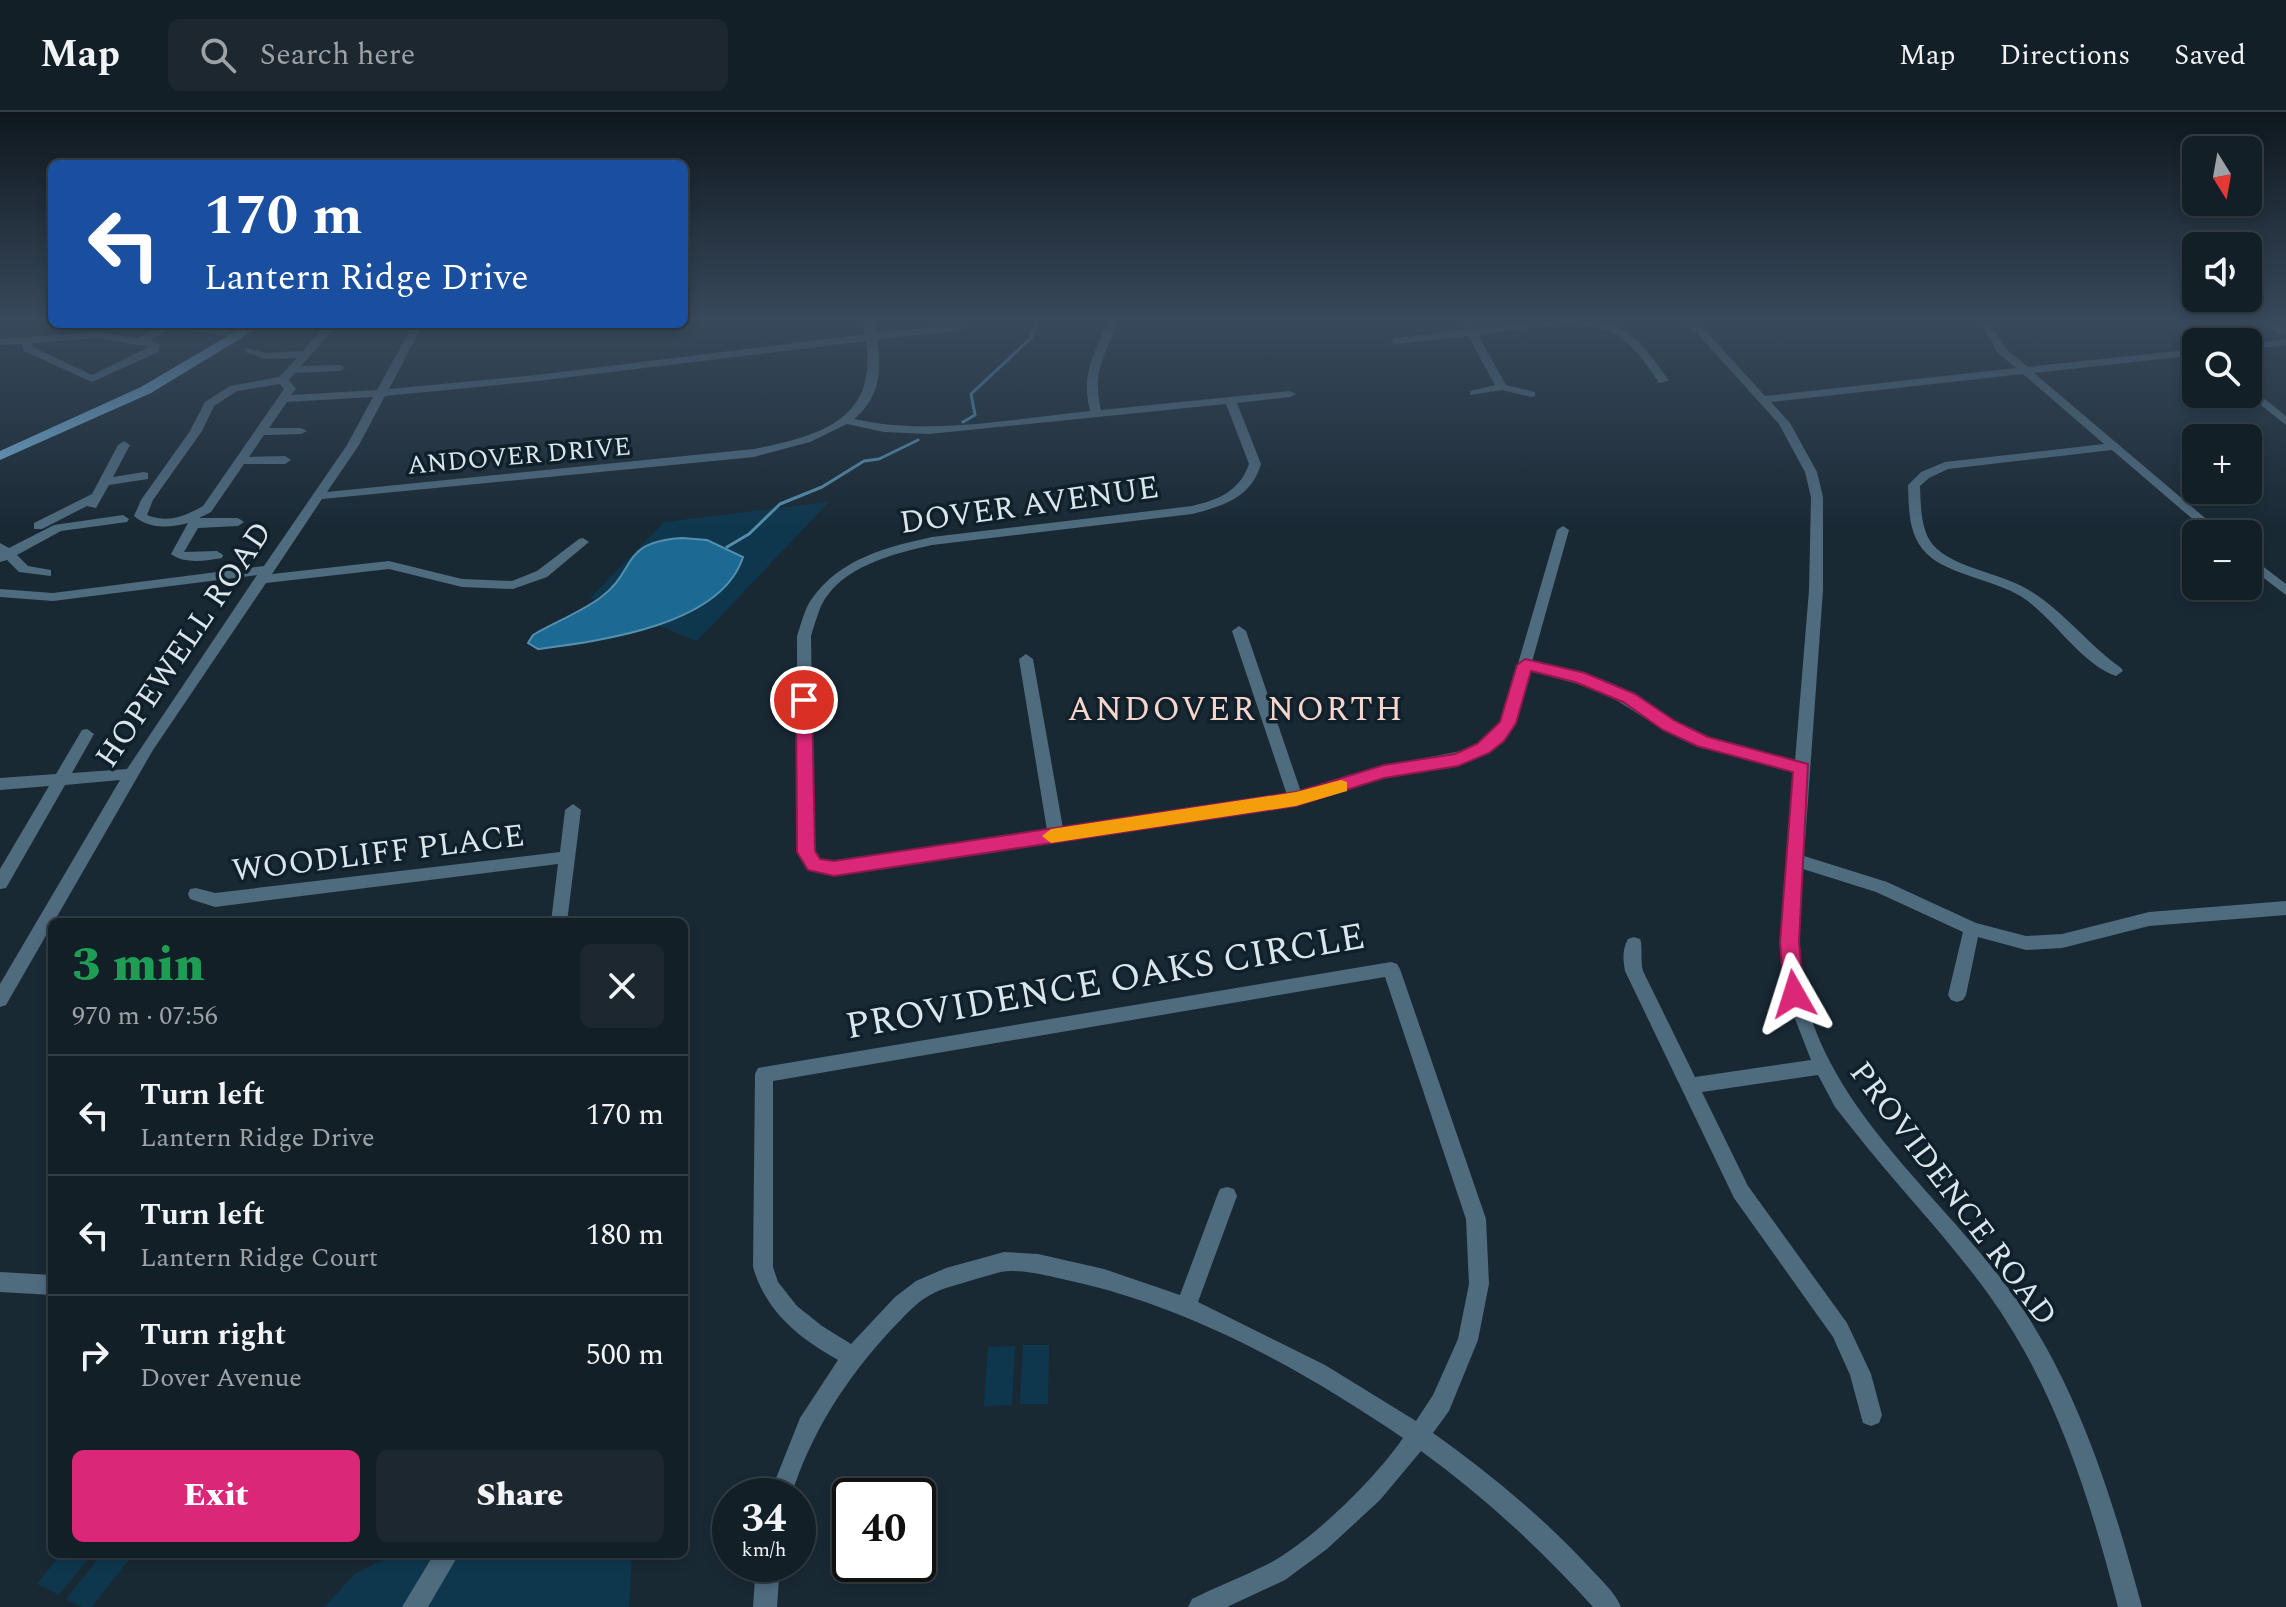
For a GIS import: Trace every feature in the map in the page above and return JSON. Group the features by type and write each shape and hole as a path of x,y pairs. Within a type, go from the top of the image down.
{"main road":[{"path":"0,456 146,390"}],"street":[{"path":"231,390 209,404 196,431 147,500 140,516 149,522 238,522"},
{"path":"217,555 185,557 177,554 194,520 207,509 289,390"},
{"name":"HOPEWELL ROAD","path":"0,1000 131,774 217,640 320,496 384,390"},
{"path":"283,399 453,390"},
{"name":"ANDOVER DRIVE","path":"320,496 754,453 805,440 844,420 863,402 870,390"},
{"path":"1091,390 1096,414"},
{"path":"1474,393 1489,390"},
{"path":"1513,390 1531,394"},
{"name":"PROVIDENCE ROAD","path":"1756,390 1800,446 1817,497 1816,590 1795,860 1790,972 1800,1018 1821,1067 1865,1134 1976,1263 2033,1344 2056,1384 2088,1457 2130,1607"},
{"path":"1765,399 1851,390"},
{"path":"2049,390 2202,520"},
{"path":"844,420 884,429 929,431 1290,394"},
{"name":"DOVER AVENUE","path":"1056,835 834,868 814,865 806,852 804,636 811,609 820,596 849,570 869,559 915,543 1192,510 1226,500 1247,484 1255,464 1230,400"},
{"path":"2262,401 2286,422"},
{"path":"260,432 301,431"},
{"path":"82,524 124,445"},
{"path":"2116,446 1945,466 1925,475 1914,485 1913,513 1919,538 1928,550 1947,562 2027,594 2088,653 2116,671"},
{"path":"240,461 285,460"},
{"path":"105,482 144,476"},
{"path":"2,551 97,496"},
{"path":"2,551 58,528 123,519"},
{"path":"1026,659 1056,835 1296,799 1384,772 1458,760 1483,749 1508,723 1563,530"},
{"path":"0,593 53,597 124,587 389,565 462,583 513,585 542,574 583,542"},
{"path":"2,551 24,569 46,573"},
{"path":"2262,571 2286,591"},
{"path":"1239,631 1296,799"},
{"path":"1525,665 1605,686 1669,726 1703,742 1802,768"},
{"path":"0,883 87,734"},
{"path":"0,784 131,774"},
{"path":"559,918 573,810"},
{"name":"WOODLIFF PLACE","path":"196,894 215,900 567,857"},
{"path":"1795,860 1881,887 1972,929 2010,941 2045,943 2149,919 2286,908"},
{"path":"1957,995 1972,929"},
{"path":"1634,944 1631,957 1634,971 1741,1192 1840,1330 1860,1374 1871,1415"},
{"name":"PROVIDENCE OAKS CIRCLE","path":"854,1357 822,1340 801,1323 766,1279 759,1254 764,1217 764,1074 1391,969 1472,1197 1479,1240 1479,1284 1468,1340 1452,1383 1420,1435 1372,1492 1299,1558 1254,1584 1200,1607"},
{"path":"1688,1086 1821,1067"},
{"path":"1186,1307 1227,1196"},
{"path":"787,1478 805,1431 854,1357 917,1291 969,1271 1011,1261 1105,1279 1186,1307 1325,1375 1420,1435 1522,1515 1609,1607"},
{"path":"0,1282 48,1285"},
{"path":"414,1607 445,1558"},
{"path":"765,1607 767,1582"}],"shaded area":[{"path":"829,502 697,641 590,598 664,522"},
{"path":"682,538 707,540 743,557 730,580 710,599 685,614 624,635 538,649 528,643 533,635 584,608 612,588 638,551 648,545"},
{"path":"1023,1345 1049,1345 1048,1404 1020,1404"},
{"path":"1015,1346 1012,1405 984,1406 988,1347"},
{"path":"58,1558 89,1558 59,1595 37,1584"},
{"path":"99,1558 130,1558 92,1607 82,1607 66,1599"},
{"path":"386,1558 632,1558 629,1607 324,1607 355,1574"}],"waterway":[{"path":"963,422 975,415 971,394 976,390"},
{"path":"727,547 749,534 780,504 822,487 864,461 879,459 918,440"}],"slow traffic":[{"path":"1051,836 1296,799 1341,786"}],"district":[{"name":"ANDOVER NORTH","path":"1236,708"}],"route":[{"path":"804,700 806,852 814,865 824,869 1296,799 1384,772 1458,760 1483,749 1498,737 1508,723 1525,665 1580,677 1629,698 1669,726 1703,742 1802,768 1789,942 1794,994"}]}
